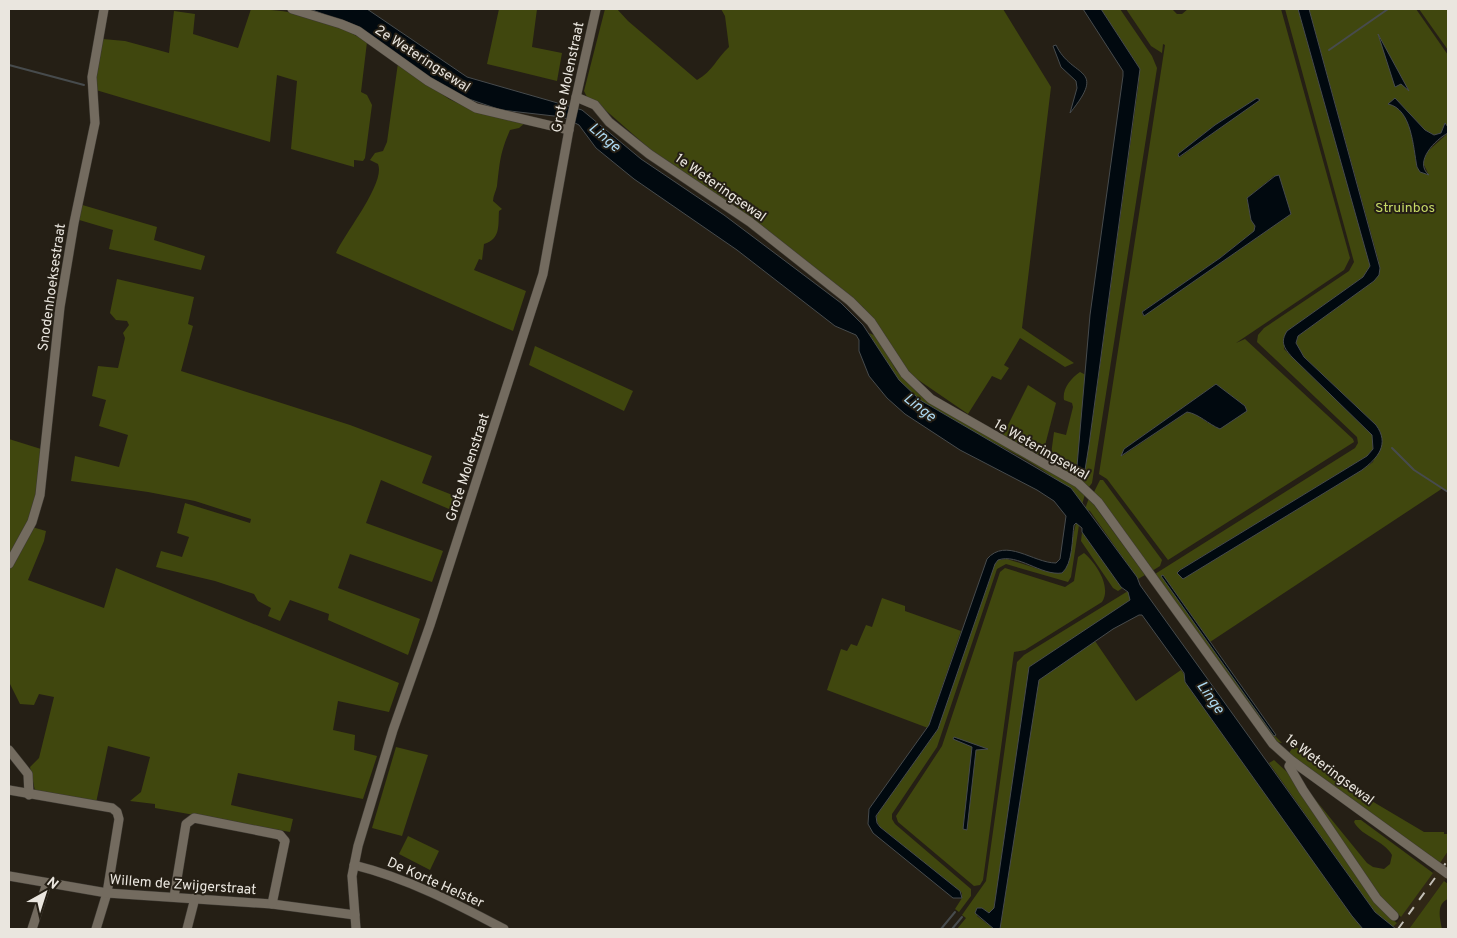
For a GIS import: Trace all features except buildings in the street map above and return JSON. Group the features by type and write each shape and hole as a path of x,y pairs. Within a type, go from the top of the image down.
{"street":[{"name":"Snodenhoeksestraat","path":"9,564 32,522 40,495 60,307 95,123 92,76 104,9"},
{"name":"2e Weteringsewal","path":"292,9 358,31 428,81 476,108 569,127"},
{"name":"Grote Molenstraat","path":"356,929 352,876 354,865 394,730 430,625 543,274 569,127 596,9"},
{"name":"1e Weteringsewal","path":"575,101 590,101 596,105 609,122 649,154 750,222 850,301 871,322 905,374 931,399 1066,476 1090,493 1267,737 1292,761 1448,874"},
{"path":"9,750 28,774 29,795"},
{"path":"1292,761 1289,766 1303,790 1377,899 1394,916"},
{"path":"9,790 112,808 117,812 119,819 107,893 96,929"},
{"path":"174,897 186,824 194,818 280,835 284,841 272,904"},
{"name":"De Korte Helster","path":"354,865 372,869 455,904 504,929"},
{"name":"Willem de Zwijgerstraat","path":"9,876 107,893 272,904 355,914"},
{"path":"32,929 47,883"},
{"path":"187,929 195,898"}],"shaded area":[{"path":"1448,851 1448,876 1409,929 1392,929"}],"green space":[{"path":"251,9 281,11 311,17 354,34 367,42 361,92 367,95 372,105 363,161 354,160 354,167 291,149 297,81 277,75 270,142 96,90 94,81 103,39 125,41 169,53 174,11 195,14 193,34 238,48"},
{"path":"499,9 537,9 532,47 562,53 557,81 487,64"},
{"path":"605,9 617,9 628,21 697,80 711,69 729,47 725,16 721,9 1003,9 1051,87 1022,328 1074,363 1065,367 1020,338 1004,365 1009,368 1001,380 992,376 968,414 914,377 899,361 863,307 660,158 594,100 587,97 584,91"},
{"path":"1101,9 1120,9 1152,56 1157,68 1092,483 1089,487 1050,462 1054,432 1066,435 1073,407 1072,403 1064,400 1064,392 1073,377 1080,372 1086,375 1089,445 1139,81 1139,67"},
{"path":"1126,9 1172,9 1177,14 1182,14 1188,9 1281,9 1350,258 1344,270 1236,343 1245,339 1354,442 1168,560 1107,479 1099,474 1165,45 1163,44 1162,53 1151,46","holes":["1257,98 1259,100 1180,157 1178,154 1215,125","1274,176 1279,176 1291,214 1143,316 1142,312 1220,258 1254,231 1255,226 1251,220 1247,198","1216,384 1245,406 1246,411 1208,423 1195,413 1187,412 1122,456 1124,449"]},
{"name":"Struinbos","path":"1285,9 1298,9 1370,266 1363,277 1287,331 1284,349 1372,435 1373,449 1367,456 1178,571 1186,577 1362,470 1373,462 1381,433 1376,425 1304,357 1296,343 1298,336 1374,281 1379,262 1309,9 1416,9 1448,55 1448,127 1445,123 1441,133 1434,135 1425,130 1395,99 1389,104 1397,107 1403,113 1413,140 1417,167 1428,173 1423,163 1427,152 1448,133 1448,492 1443,488 1210,642 1163,575 1275,736 1282,743 1277,742 1155,574 1355,448 1358,443 1357,437 1257,342 1258,335 1264,328 1349,271 1354,262"},
{"path":"1419,9 1448,9 1448,50"},
{"path":"398,63 449,99 462,105 525,123 519,128 510,130 504,145 493,199 502,209 499,211 498,231 493,239 484,244 482,260 479,259 474,270 526,291 513,331 336,253 376,183 379,172 378,164 370,160 375,153 383,151 387,142"},
{"path":"79,204 157,227 154,240 205,256 201,270 109,249 113,230 76,219"},
{"path":"117,279 194,297 188,324 193,326 181,371 350,425 432,456 422,483 460,498 456,512 381,480 366,523 443,551 432,582 350,554 338,588 420,619 408,655 328,620 329,614 290,600 280,621 268,616 271,608 258,601 254,594 215,581 156,567 161,551 182,557 189,537 177,533 185,503 250,523 251,519 195,501 71,481 75,456 119,467 128,435 99,426 106,400 92,396 98,366 118,368 125,338 123,333 129,325 127,321 116,320 110,313"},
{"path":"869,333 876,336 896,370 919,393 1069,481 1085,494 1082,505 1065,487 1044,471 1022,457 950,420 908,390 891,370"},
{"path":"535,346 633,391 624,411 529,365"},
{"path":"1028,385 1056,403 1042,457 1003,435"},
{"path":"9,439 41,449 39,487 31,517 9,560"},
{"path":"1100,480 1103,480 1162,560 1160,566 1152,571 1094,492"},
{"path":"1089,498 1145,575 1138,579 1090,511 1085,509"},
{"path":"1076,523 1079,525 1071,577 1068,582 1006,564 997,569 937,747 892,814 895,824 971,889 971,896 959,912 955,909 962,898 962,893 880,827 876,819 878,813 938,729 995,564 998,560 1007,559 1048,572 1067,564"},
{"path":"32,527 46,531 44,541 28,580 104,608 116,568 399,683 389,712 338,701 333,730 355,735 354,750 377,756 363,799 238,773 231,805 293,819 290,832 155,808 155,804 130,801 141,792 150,757 108,746 96,803 35,791 30,767 39,758 54,697 39,694 34,705 20,704 9,682 9,569"},
{"path":"1082,532 1121,586 1124,587 1118,591 1113,588 1081,541"},
{"path":"1084,553 1098,569 1104,583 1105,596 1102,602 1025,650 1014,652 983,880 980,885 974,886 898,822 896,816 942,746 1000,572 1005,568 1065,587 1074,581 1078,557"},
{"path":"1128,591 1131,600 1129,602 1032,665 994,908 989,913 982,908 977,916 994,929 957,929 966,918 962,915 986,881 1017,662 1024,655"},
{"path":"882,598 905,606 905,611 961,631 928,728 827,690 841,649 847,651 851,644 857,646 866,625 872,627"},
{"path":"1095,641 1136,701 1181,670 1339,898 1363,929 1000,929 1037,685 1041,677"},
{"path":"396,747 428,755 402,836 372,828"},
{"path":"1293,747 1298,748 1314,764 1338,781 1424,832 1444,832 1444,834 1448,834 1448,851 1440,863 1293,757 1289,753"},
{"path":"1274,760 1287,772 1388,916 1397,923 1393,927 1375,912 1269,763"},
{"path":"1305,787 1367,863 1373,867 1384,869 1390,864 1392,855 1384,846 1362,831 1354,822 1355,820 1361,820 1433,873 1401,917 1374,891"},
{"path":"408,836 439,851 430,870 399,854"},
{"path":"1444,881 1448,884 1448,899 1444,901 1440,908 1442,929 1409,929"}],"water":[{"name":"Linge","path":"310,9 367,9 467,77 582,110 641,159 724,215 841,303 863,325 899,380 920,400 1071,488 1137,577 1140,585 1375,912 1396,929 1363,929 1352,916 1185,682 1184,673 1142,615 1113,629 1039,680 1000,929 994,929 975,913 977,908 982,908 989,913 994,908 1029,667 1130,600 1128,592 1121,587 1082,532 1082,528 1076,523 1074,525 1070,557 1066,569 1062,573 1046,571 1022,562 1006,559 998,560 995,564 938,729 876,816 880,827 960,891 962,898 953,898 873,833 868,824 869,809 929,725 987,559 994,553 1003,550 1056,563 1060,559 1066,516 1054,501 1037,490 960,450 905,414 887,398 869,376 859,351 859,340 856,335 835,326 737,250 634,179 596,148 579,125 563,117 501,110 460,96 430,78 362,29"},
{"path":"1083,9 1101,9 1140,69 1089,445 1085,470 1082,474 1077,466 1090,315 1123,76 1123,71"},
{"path":"1298,9 1309,9 1380,268 1379,275 1374,281 1298,336 1296,343 1304,357 1376,425 1382,438 1382,444 1373,461 1362,470 1183,579 1177,573 1180,570 1367,456 1373,449 1372,435 1292,357 1283,342 1287,331 1363,277 1370,266"},
{"path":"1378,34 1409,91 1401,84 1395,87"},
{"path":"1056,45 1063,56 1083,74 1086,80 1086,87 1081,98 1070,113 1077,88 1076,81 1061,67 1053,46"},
{"path":"1257,98 1260,100 1179,157 1178,154 1215,125"},
{"path":"1395,98 1425,130 1434,135 1441,133 1445,123 1448,127 1448,133 1432,145 1425,158 1425,170 1429,175 1420,172 1417,167 1407,121 1396,107 1388,104"},
{"path":"1279,175 1291,214 1144,316 1142,312 1220,258 1254,231 1255,226 1251,220 1247,198 1275,176"},
{"path":"1216,384 1245,406 1247,411 1220,429 1187,412 1121,456 1124,449"},
{"path":"1163,575 1276,735 1274,736 1161,576"},
{"path":"954,737 988,749 976,750 967,830 963,829 972,747 953,739"}],"waterway":[{"path":"1329,50 1388,9"},
{"path":"9,65 84,85"},
{"path":"1392,448 1414,470 1448,492"},
{"path":"941,929 955,912"},
{"path":"952,929 962,917"}],"railway":[{"path":"1398,929 1448,860"}]}
